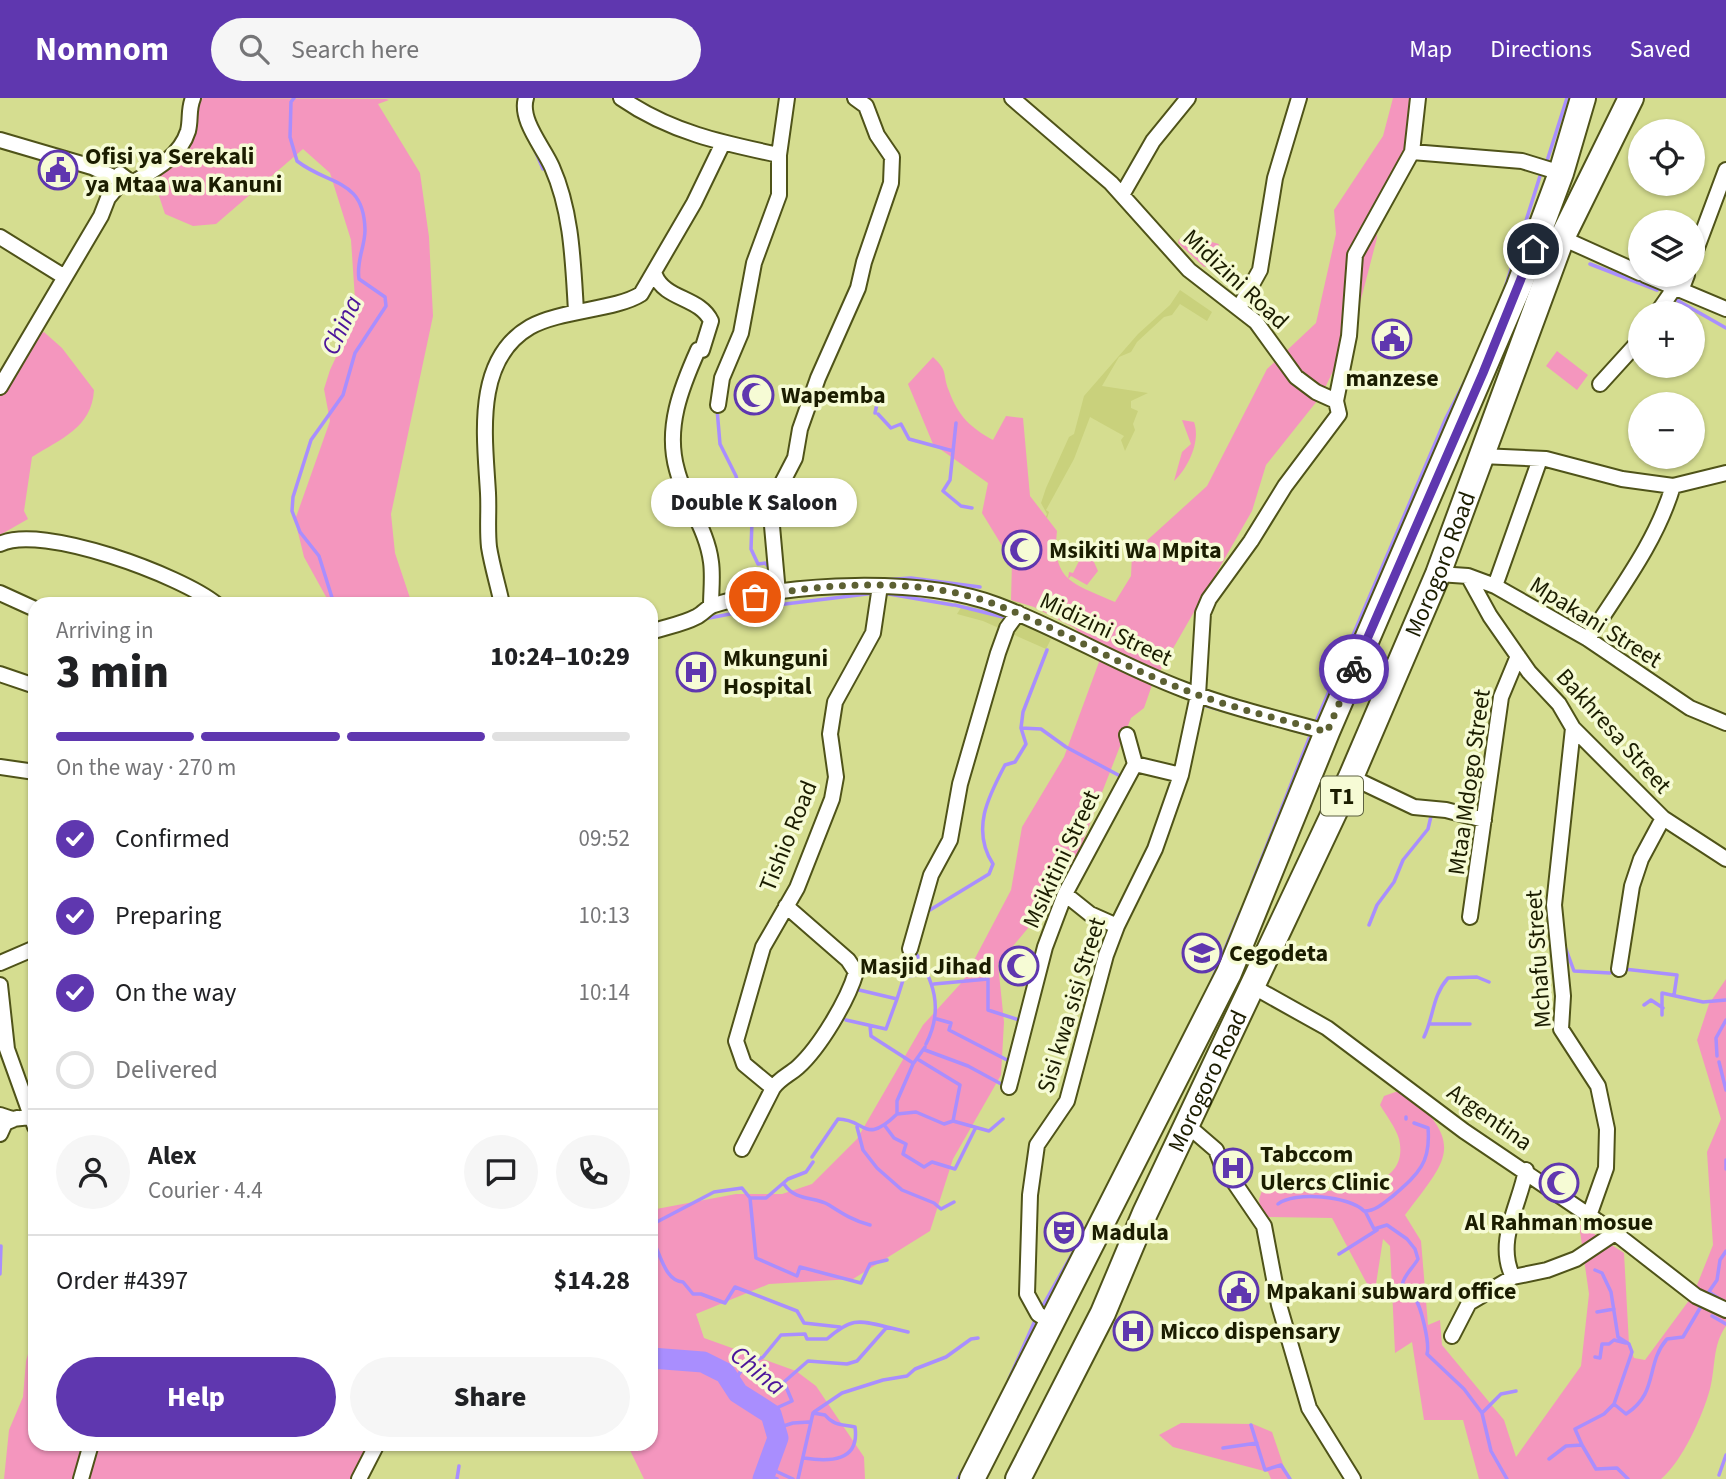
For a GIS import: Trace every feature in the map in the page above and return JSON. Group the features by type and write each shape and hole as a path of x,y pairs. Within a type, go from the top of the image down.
{"highway":[{"name":"Morogoro Road","path":"972,1479 1228,973 1327,732 1483,373 1561,173 1583,98"},
{"name":"Morogoro Road","path":"1019,1478 1103,1313 1187,1125 1351,778 1438,574 1562,239 1631,98"}],"street":[{"path":"122,181 120,174 132,183 169,160 188,131 188,109 193,98"},
{"path":"526,98 529,123 553,169 565,209 570,234 576,311"},
{"path":"621,98 666,125 723,143 779,155"},
{"path":"718,405 724,370 741,334 754,263 779,195 779,155 788,98"},
{"path":"778,593 772,526 779,494 795,458 800,429 818,378 858,288 863,262 891,183 892,157 877,135 866,106 855,98"},
{"name":"Midizini Road","path":"1012,98 1122,195 1189,270 1240,306 1266,334 1296,377 1316,392 1336,401"},
{"path":"1122,195 1153,141 1188,98"},
{"path":"1240,306 1260,270 1275,178 1299,98"},
{"path":"1198,695 1200,630 1209,599 1251,541 1295,472 1338,418 1336,401 1349,336 1355,255 1412,152 1418,98"},
{"path":"0,140 92,167 122,181"},
{"path":"500,597 489,546 487,397 496,364 511,341 530,327 576,311 636,297 654,275 723,143"},
{"path":"1412,152 1522,161 1561,173"},
{"path":"1705,226 1726,170"},
{"path":"0,387 63,276 101,216 108,198 122,181"},
{"path":"0,237 63,276"},
{"path":"1562,239 1628,268"},
{"path":"654,275 661,287 701,308 711,321 705,345 702,350 698,350 680,391 674,422 676,469 702,529 711,563 711,606"},
{"path":"1667,301 1679,287"},
{"path":"1686,287 1726,309"},
{"path":"1600,384 1628,353"},
{"path":"1481,456 1540,459 1622,479 1673,485 1726,473"},
{"path":"1495,586 1540,459"},
{"path":"1588,639 1635,568 1655,531 1673,485"},
{"path":"0,544 18,538 33,538 93,549 173,580 203,597"},
{"name":"Mpakani Street","path":"1438,574 1468,576 1495,586 1588,639 1687,706 1726,723"},
{"name":"Bakhresa Street","path":"1468,576 1518,656 1559,704 1573,728 1663,818 1726,859"},
{"name":"Midizini Street","path":"658,630 696,617 711,606 778,593 880,586 946,593 993,603 1018,613 1106,657 1198,695 1327,732"},
{"name":"Tishio Road","path":"773,1088 744,1064 742,1051 736,1043 754,971 763,947 797,888 832,799 836,777 830,734 835,702 873,633 880,586"},
{"path":"0,593 28,606"},
{"path":"910,948 931,875 950,840 960,784 998,653 1007,628 1018,613"},
{"name":"Mtaa Mdogo Street","path":"1470,917 1501,697 1518,656"},
{"path":"0,674 28,684"},
{"name":"Sisi kwa sisi Street","path":"1051,1322 1038,1314 1027,1294 1030,1195 1037,1145 1067,1101 1116,926 1155,849 1181,775 1198,695"},
{"name":"Mchafu Street","path":"1573,728 1554,905 1563,996 1561,1030 1598,1086 1608,1138 1603,1180 1589,1216"},
{"path":"1127,735 1135,764 1181,775"},
{"name":"Msikitini Street","path":"1009,1087 1045,947 1065,894 1135,764"},
{"path":"0,767 28,771"},
{"path":"1351,778 1379,788 1389,797 1414,807 1446,810 1484,820"},
{"path":"1619,969 1632,886 1642,859 1663,818"},
{"path":"1065,894 1090,914 1116,926"},
{"path":"742,1149 779,1079 797,1068 846,1001 856,972 848,960 786,906"},
{"path":"0,963 28,951"},
{"path":"0,985 7,1049 28,1121"},
{"name":"Argentina","path":"1252,986 1327,1028 1464,1131 1526,1170 1615,1233 1696,1296 1726,1310"},
{"path":"0,1115 28,1121"},
{"path":"0,1134 5,1123 28,1121"},
{"path":"1187,1125 1216,1150 1221,1163 1264,1226 1279,1305 1309,1408 1353,1479"},
{"path":"1513,1276 1508,1268 1508,1236 1526,1170"},
{"path":"1452,1336 1469,1303 1513,1276 1547,1270 1570,1261 1615,1233"},
{"path":"81,1479 88,1451"},
{"path":"359,1479 373,1451"}],"shaded area":[{"path":"203,98 389,100 378,104 420,173 429,237 433,316 391,514 395,553 410,597 326,597 304,557 295,520 330,421 324,389 356,314 351,240 330,173 303,149 216,224 193,226 165,214 155,184 166,152"},
{"path":"1393,98 1424,98 1410,144 1376,216 1377,238 1353,330 1321,396 1266,465 1252,511 1152,685 1144,708 1131,718 1071,872 1056,872 1049,903 998,964 1004,1022 1001,1075 953,1159 930,1231 853,1279 769,1284 696,1314 704,1338 796,1371 816,1386 864,1457 865,1479 644,1479 630,1451 658,1451 658,1209 736,1194 782,1194 812,1184 857,1139 923,1025 963,981 1011,890 1022,827 1064,757 1099,662 1075,628 1034,607 1011,600 1012,562 982,513 988,483 933,444 908,384 933,357 943,370 957,408 978,431 993,440 1006,416 1023,418 1030,496 1057,531 1056,548 1062,571 1077,585 1115,602 1131,576 1132,554 1207,486 1267,369 1316,323 1336,234 1334,210 1383,136"},
{"path":"1193,237 1219,244 1210,265 1204,267 1178,243 1179,239"},
{"path":"1180,290 1212,312 1207,321 1180,304 1172,315 1164,317 1137,342 1131,352 1119,357 1102,386 1148,393 1131,401 1131,408 1138,411 1133,424 1135,430 1125,451 1121,440 1124,436 1090,417 1074,459 1046,510 1049,512 1015,621 1051,639 1046,649 983,621 957,614 962,606 987,606 1006,617 1047,514 1041,503 1046,488 1069,437 1074,434 1084,396 1138,334 1170,305"},
{"path":"44,332 62,348 94,390 92,403 81,423 73,431 32,457 24,511 28,519 0,535 0,389 30,338"},
{"path":"1557,351 1588,375 1577,390 1546,366"},
{"path":"1182,420 1194,422 1196,437 1188,462 1174,481 1182,452 1191,444"},
{"path":"1089,551 1098,571 1087,585 1071,576 1068,579 1069,572 1073,573 1080,559 1085,560"},
{"path":"1726,979 1726,1326 1716,1349 1707,1400 1691,1437 1677,1461 1661,1479 1479,1479 1463,1420 1424,1420 1412,1342 1395,1353 1390,1246 1383,1239 1374,1297 1332,1218 1267,1217 1265,1249 1259,1199 1262,1191 1326,1191 1351,1189 1373,1183 1389,1174 1399,1160 1398,1135 1380,1105 1384,1096 1404,1089 1424,1108 1443,1138 1444,1152 1432,1179 1405,1215 1421,1241 1428,1325 1440,1320 1442,1345 1504,1420 1516,1457 1581,1366 1589,1294 1579,1224 1624,1253 1629,1344 1634,1358 1645,1360 1693,1295 1713,1245 1707,1152 1721,1119 1697,1040 1709,1004"},
{"path":"28,1354 28,1451 373,1451 359,1479 4,1479 9,1430 23,1397"},
{"path":"1181,1423 1253,1424 1272,1432 1288,1479 1271,1479 1268,1472 1173,1447 1159,1435"}],"waterway":[{"name":"China","path":"294,98 291,102 290,137 297,161 343,185 358,201 365,230 359,279 385,297 386,306 355,353 343,395 311,440 293,497 292,511 300,532 319,556 332,597"},
{"path":"1547,161 1567,98"},
{"path":"534,148 543,169"},
{"path":"1505,288 1540,176"},
{"path":"1590,264 1657,290"},
{"path":"1675,299 1726,328"},
{"path":"1315,724 1446,418 1468,375"},
{"path":"875,413 877,404"},
{"path":"717,409 720,444 736,476 744,508 752,521 751,549 758,564 765,563 770,568"},
{"path":"878,414 891,428 901,424 909,439 953,451"},
{"path":"956,423 950,480 943,491 961,506 972,508"},
{"path":"881,580 911,578 980,587"},
{"path":"704,619 777,605 875,593"},
{"path":"883,593 953,605"},
{"path":"955,605 1003,617"},
{"path":"925,913 989,874 993,864 983,839 984,814 1005,765 1015,762 1026,744 1021,728 1023,712 1047,650"},
{"path":"1203,705 1311,735"},
{"path":"1021,728 1041,729 1066,747 1122,777"},
{"path":"1252,883 1312,731"},
{"path":"1369,925 1377,905 1394,882 1403,860 1428,829 1432,812"},
{"path":"1212,980 1240,913"},
{"path":"1564,944 1574,971 1610,973 1617,970"},
{"path":"913,949 926,972 934,995 935,1019 926,1044"},
{"path":"1624,969 1677,975 1674,995"},
{"path":"855,989 897,999 904,977 926,973"},
{"path":"1424,1037 1436,999 1448,978 1477,977 1489,982"},
{"path":"934,984 988,979 988,1010 1022,1021"},
{"path":"1662,1015 1662,993 1703,1002 1726,1000"},
{"path":"846,1020 886,1029 897,999"},
{"path":"1644,1005 1651,1000 1663,1008"},
{"path":"937,1019 951,1023 949,1030 1009,1061"},
{"path":"1717,1056 1716,1038 1726,1020"},
{"path":"1431,1024 1470,1024"},
{"path":"870,1026 871,1036 913,1063"},
{"path":"812,1157 838,1119 871,1130 897,1114 897,1101 913,1064 925,1047"},
{"path":"925,1050 968,1066 1003,1085"},
{"path":"919,1060 960,1085 953,1121 989,1131 1003,1119"},
{"path":"1719,1062 1726,1090"},
{"path":"897,1114 916,1112 944,1124 953,1121"},
{"path":"1414,1123 1428,1128 1427,1150 1421,1167 1410,1181 1377,1208 1365,1211 1374,1229 1387,1225 1407,1239 1415,1249 1418,1259 1404,1278 1403,1288 1409,1299 1414,1297 1419,1308 1426,1334 1427,1354 1464,1389 1482,1413"},
{"path":"885,1126 894,1138 906,1144 903,1154 924,1167 932,1162 955,1169 975,1129"},
{"path":"857,1127 863,1150 877,1168 902,1190 934,1203 941,1209 954,1202"},
{"path":"1726,1160 1726,1169"},
{"path":"658,1221 714,1192 742,1188 750,1198 766,1198 788,1179 806,1172 813,1162"},
{"path":"784,1184 794,1194 823,1202 870,1225"},
{"path":"1278,1204 1296,1198 1322,1197 1347,1202 1364,1211"},
{"path":"750,1198 756,1258 797,1276 800,1267 861,1283 870,1264 887,1260"},
{"path":"1339,1254 1377,1230"},
{"path":"1041,1309 1080,1240"},
{"path":"0,1274 1,1246"},
{"path":"1706,1296 1717,1280 1720,1260 1726,1251"},
{"path":"658,1252 671,1277 683,1282 693,1294 701,1294 725,1303 735,1287 797,1311 804,1323 840,1327"},
{"path":"1595,1270 1602,1273 1611,1292 1618,1337 1629,1344 1632,1352 1614,1404"},
{"path":"1709,1292 1726,1303"},
{"path":"1549,1459 1566,1446 1582,1445 1575,1429 1604,1414 1614,1404 1626,1414 1636,1406 1648,1388 1660,1349 1667,1339 1683,1337 1703,1303"},
{"path":"1597,1312 1614,1309"},
{"path":"1009,1379 1037,1316"},
{"path":"1712,1316 1726,1324"},
{"path":"734,1382 744,1366 763,1357 781,1335 805,1334 807,1339 827,1339 854,1322 887,1327"},
{"path":"771,1414 772,1410 792,1401 784,1382 808,1361 847,1364 857,1361 887,1327 908,1332"},
{"path":"814,1412 842,1393 883,1380 907,1376 915,1369 946,1357 971,1339 978,1338"},
{"path":"1595,1357 1600,1358 1602,1344 1609,1344 1614,1340 1626,1343"},
{"name":"China","path":"658,1359 703,1362 725,1373 738,1393 771,1414 778,1438 763,1479"},
{"path":"1507,1479 1491,1451 1482,1413 1501,1394 1516,1391"},
{"path":"798,1479 813,1413 825,1415 835,1423 855,1427 853,1447 848,1453 832,1459 804,1458"},
{"path":"777,1428 809,1422"},
{"path":"1251,1425 1265,1470 1281,1465 1290,1479"},
{"path":"1223,1448 1257,1443"},
{"path":"1582,1445 1596,1469 1617,1468 1628,1479"},
{"path":"1719,1475 1726,1455"},
{"path":"457,1479 459,1466"},
{"path":"769,1468 793,1479"},
{"path":"958,1479 963,1470"},
{"path":"766,1475 777,1479"}],"way so far":[{"path":"755,597 812,589 880,586 913,588 993,603 1185,691 1327,732 1354,669"}],"place":[{"name":"Ofisi ya Serekali ya Mtaa wa Kanuni","path":"58,170"},
{"name":"manzese","path":"1392,339"},
{"name":"Wapemba","path":"754,395"},
{"name":"Msikiti Wa Mpita","path":"1022,550"},
{"name":"Double K Saloon","path":"755,597"},
{"name":"Mkunguni Hospital","path":"696,672"},
{"name":"Cegodeta","path":"1202,953"},
{"name":"Masjid Jihad","path":"1019,966"},
{"name":"Tabccom Ulercs Clinic","path":"1233,1168"},
{"name":"Al Rahman mosue","path":"1559,1183"},
{"name":"Madula","path":"1064,1232"},
{"name":"Mpakani subward office","path":"1239,1291"},
{"name":"Micco dispensary","path":"1133,1331"}],"route":[{"path":"1354,669 1483,373 1533,249"}]}
